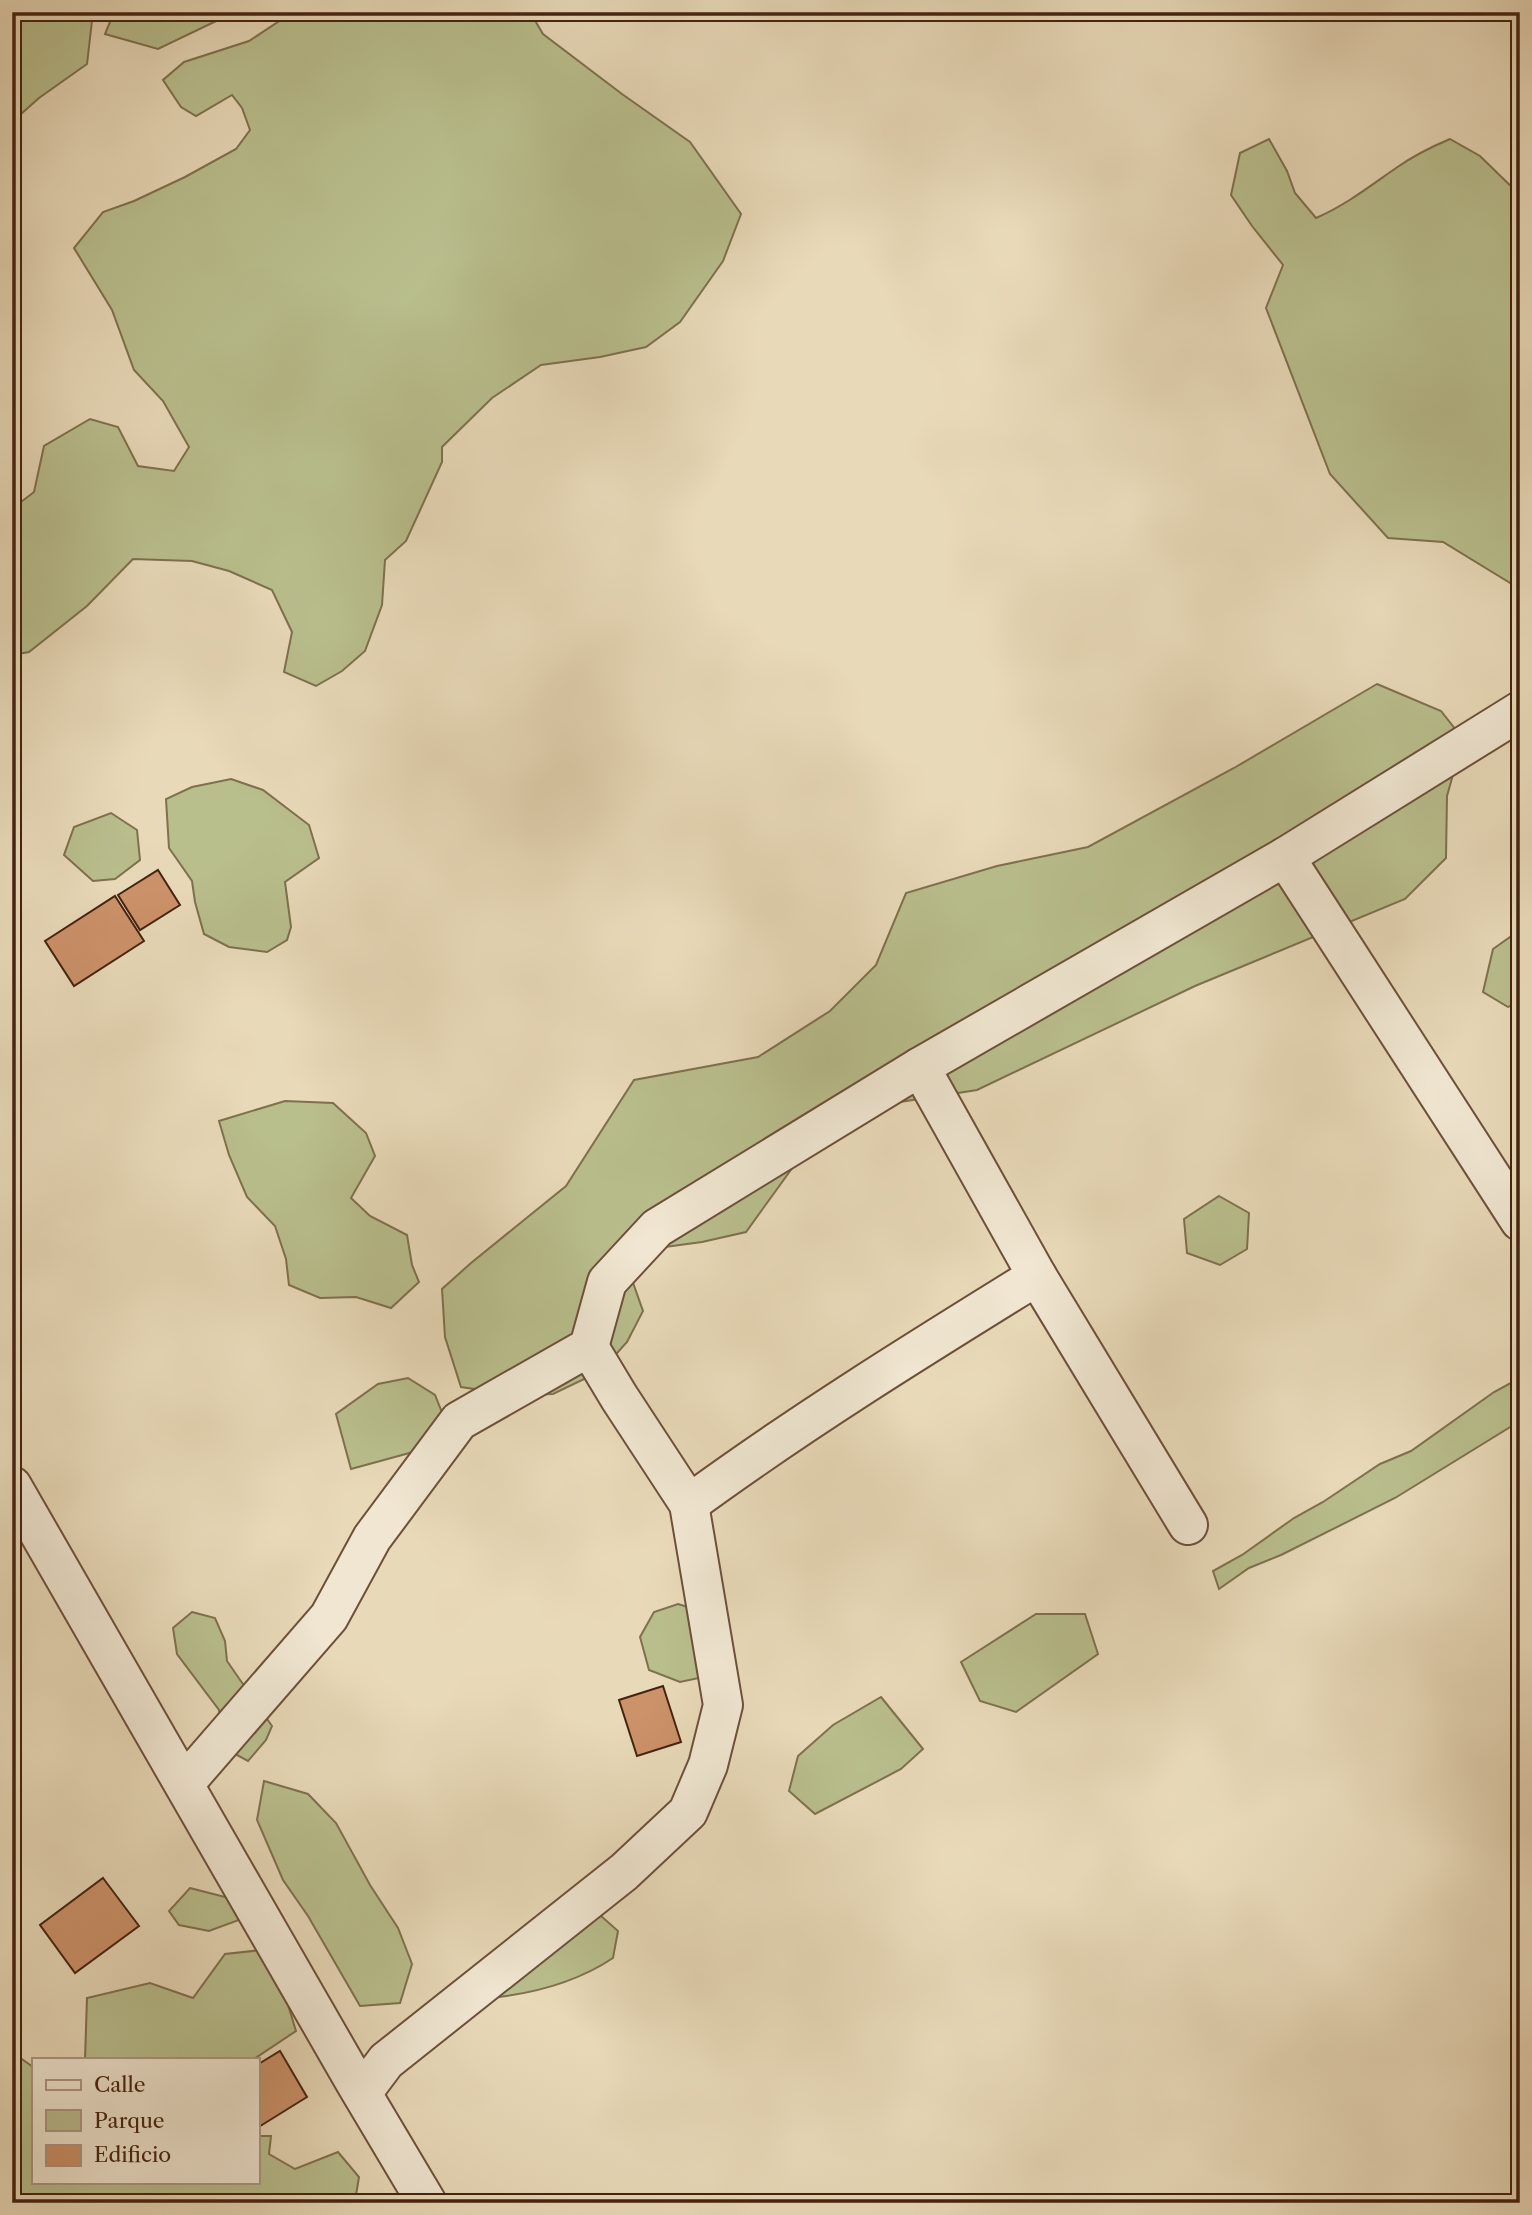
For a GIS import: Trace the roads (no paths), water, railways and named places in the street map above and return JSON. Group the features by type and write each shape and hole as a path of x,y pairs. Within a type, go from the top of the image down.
{"street":[{"path":"184,1783 329,1617 372,1538 459,1421 589,1347 607,1282 657,1228 920,1067 1285,857 1520,711"},
{"path":"1285,857 1520,1221"},
{"path":"920,1067 1037,1276 1188,1525"},
{"path":"689,1504 748,1461 877,1376 1037,1276"},
{"path":"362,2093 386,2061 624,1872 688,1812 708,1765 723,1705 689,1504 589,1347"},
{"path":"12,1486 427,2203"}]}
